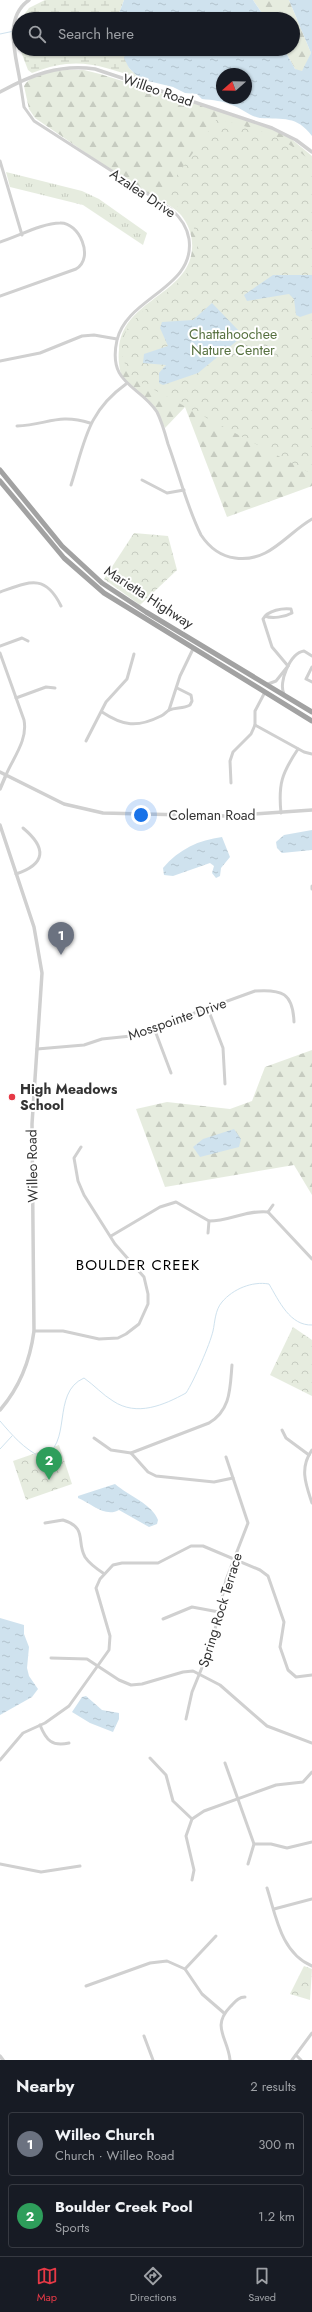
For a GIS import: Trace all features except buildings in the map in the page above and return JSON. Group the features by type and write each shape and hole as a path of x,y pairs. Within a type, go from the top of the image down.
{"highway":[{"name":"Marietta Highway","path":"0,470 62,546 94,577 134,605 312,712"},
{"name":"Marietta Highway","path":"0,481 46,539 78,571 122,606 312,721"}],"street":[{"name":"Azalea Drive","path":"17,12 29,0"},
{"name":"Azalea Drive","path":"17,56 24,108 34,121 171,209 179,217 187,230 190,249 184,269 130,315 117,339 117,364 126,384 158,414 201,535 213,549 231,558 252,558 264,555 312,519"},
{"name":"Willeo Road","path":"0,92 20,81 46,71 63,67 82,67 102,71 272,128 288,135 312,152"},
{"path":"0,161 22,235"},
{"path":"0,242 52,224 66,223 73,228 83,243 85,258 76,269 0,296"},
{"path":"0,361 40,353 82,336 94,335 117,339"},
{"path":"71,485 90,423 104,401 126,384"},
{"path":"17,426 29,426 64,418 90,423"},
{"path":"142,480 167,493 184,490"},
{"path":"0,592 26,583 42,583 57,598 61,606"},
{"path":"265,616 271,617 286,615 292,613 292,611 291,609 274,611 265,616 262,624 268,639 288,666"},
{"path":"0,646 22,638 28,641"},
{"path":"102,712 119,723 129,725 162,716 169,710 193,649"},
{"path":"264,684 275,682 298,652 305,651 312,656"},
{"path":"0,653 16,698 25,730 22,743 0,789"},
{"path":"86,741 109,698 127,679 134,654"},
{"path":"284,696 281,683 288,666"},
{"path":"312,667 306,679 312,682"},
{"path":"16,698 46,687 55,688"},
{"path":"169,710 186,707 192,701 188,692 177,688"},
{"path":"231,783 230,775 233,752 249,736 255,725 255,711 265,692"},
{"path":"255,725 298,749 312,754"},
{"path":"281,813 280,786 288,766 298,749"},
{"name":"Coleman Road","path":"0,772 64,804 93,812 219,816 312,810"},
{"name":"Willeo Road","path":"0,825 34,925 40,956 42,980 32,1124 34,1331 27,1364 17,1386 0,1410"},
{"path":"16,874 34,867 40,857 39,848 33,836 23,828"},
{"name":"Mosspointe Drive","path":"37,1049 84,1044 102,1039 131,1036 255,991 274,990 286,996 293,1007 294,1022"},
{"path":"208,1009 223,1048 225,1084"},
{"path":"154,1028 170,1073"},
{"path":"34,1331 63,1331 109,1339 126,1334 139,1324 148,1304 146,1284 140,1272 120,1250 84,1195 78,1181 74,1158 80,1147"},
{"path":"111,1236 160,1207 176,1202 209,1221 216,1221 247,1212 268,1212 312,1259"},
{"path":"268,1212 273,1205"},
{"path":"208,1233 209,1221"},
{"path":"94,1438 111,1450 130,1453 205,1425 217,1418 228,1400 232,1365"},
{"path":"282,1430 286,1438 309,1455"},
{"path":"312,1450 304,1469 304,1480 312,1503"},
{"path":"130,1453 148,1472 156,1476 214,1482 233,1478"},
{"name":"Spring Rock Terrace","path":"186,1719 191,1696 212,1643 226,1580 248,1522 226,1457"},
{"path":"45,1523 63,1520 76,1528 82,1536 86,1558 103,1574"},
{"path":"0,1760 23,1733 40,1725 69,1706 109,1650 111,1642 96,1592 98,1582 103,1574 117,1563 158,1563 195,1546 203,1546 260,1570 268,1576 284,1622 280,1647 286,1667 296,1677 312,1675"},
{"path":"162,1619 192,1607 219,1612"},
{"path":"50,1658 83,1658 119,1680 131,1685 142,1684 187,1671 200,1674 226,1689 267,1726 312,1743"},
{"path":"40,1725 44,1736 50,1742 58,1745 69,1743"},
{"path":"150,1758 166,1775 173,1801 192,1819"},
{"path":"225,1763 254,1844 248,1864"},
{"path":"192,1880 194,1870 186,1836 192,1819 204,1811 276,1785 303,1782 312,1772"},
{"path":"254,1844 271,1844 287,1848 312,1842"},
{"path":"0,1864 41,1872 80,1866"},
{"path":"267,1888 286,1944 300,1960 312,1966"},
{"path":"274,1909 312,1898"},
{"path":"185,1969 216,1936"},
{"path":"86,1986 155,1961 172,1962 185,1969 202,1994 224,2013"},
{"path":"230,2060 220,2027 224,2013 238,1999 245,1996"},
{"path":"292,2060 312,2033"},
{"path":"144,2036 153,2060"},
{"path":"296,2055 301,2060"},
{"path":"0,2056 3,2060"}],"green space":[{"path":"45,0 124,0 120,12 26,12 29,8"},
{"path":"253,0 289,0 294,12 261,12"},
{"path":"300,26 311,53 304,70 299,72 295,69 288,56 300,56"},
{"path":"23,56 125,56 129,68 140,79 99,66 74,63 47,68 32,73 28,70"},
{"name":"Chattahoochee Nature Center","path":"58,70 84,70 100,74 272,128 283,132 312,156 312,486 227,517 185,407 165,428 158,413 151,404 132,389 124,380 119,365 119,350 123,333 131,320 142,308 180,277 188,264 192,249 191,236 184,219 172,207 140,190 35,118 29,109 24,86 34,77"},
{"name":"Chattahoochee Nature Center","path":"217,119 268,134 291,146 312,163 312,474 132,378 123,355 124,336 134,320 182,279 193,262 197,242 194,227 181,209 163,195"},
{"path":"6,172 82,191 99,199 147,233 143,245 83,205 10,187"},
{"path":"134,533 168,536 177,570 140,605 104,579"},
{"path":"312,1050 312,1195 294,1165 165,1187 136,1109 167,1102 230,1109 252,1101 265,1067"},
{"path":"293,1327 312,1340 312,1396 270,1375"},
{"path":"59,1445 72,1484 26,1500 13,1461"},
{"path":"304,1966 312,1969 310,2000 290,1994"}],"water":[{"path":"124,0 253,0 261,12 120,12"},
{"path":"289,0 312,0 312,136 306,129 295,122 283,119 260,118 229,104 252,104 252,68 216,68 216,101 202,99 197,94 185,93 173,87 140,79 129,68 124,58 125,56 288,56 295,69 302,71 311,53 300,26 300,12 294,12"},
{"path":"273,275 312,275 312,313 300,317 296,315 294,299 289,294 247,301 244,295"},
{"path":"212,303 239,331 238,340 198,373 163,385 159,383 159,373 166,365 143,363 144,354 168,346 160,328 162,322 193,320"},
{"path":"312,830 312,850 282,853 277,848 276,842 284,835"},
{"path":"222,837 230,857 221,868 220,876 216,878 212,873 214,866 210,863 173,876 164,875 163,868 169,861 190,846 205,840"},
{"path":"234,1129 241,1139 239,1147 200,1157 193,1147 203,1139"},
{"path":"115,1484 151,1509 158,1520 157,1524 149,1527 119,1510 114,1512 103,1511 78,1498 78,1496"},
{"path":"0,1618 24,1625 24,1634 29,1647 27,1668 29,1676 38,1689 32,1697 0,1715"},
{"path":"86,1696 102,1710 119,1713 119,1719 113,1732 90,1723 72,1712 82,1697"}],"waterway":[{"path":"0,34 12,31"},
{"path":"0,1421 24,1446 41,1457 51,1451 57,1442 68,1395 74,1385 84,1378 113,1401 122,1406 131,1408 150,1408 169,1402 186,1393 209,1344 220,1305 226,1297 243,1287 263,1283 269,1284 281,1305 291,1317 304,1324 312,1325"},
{"path":"0,1449 12,1436"}],"place":[{"name":"Willeo Church","path":"61,955"},
{"name":"High Meadows School","path":"12,1097"},
{"name":"Boulder Creek Pool","path":"49,1480"}],"district":[{"name":"BOULDER CREEK","path":"138,1265"}]}
